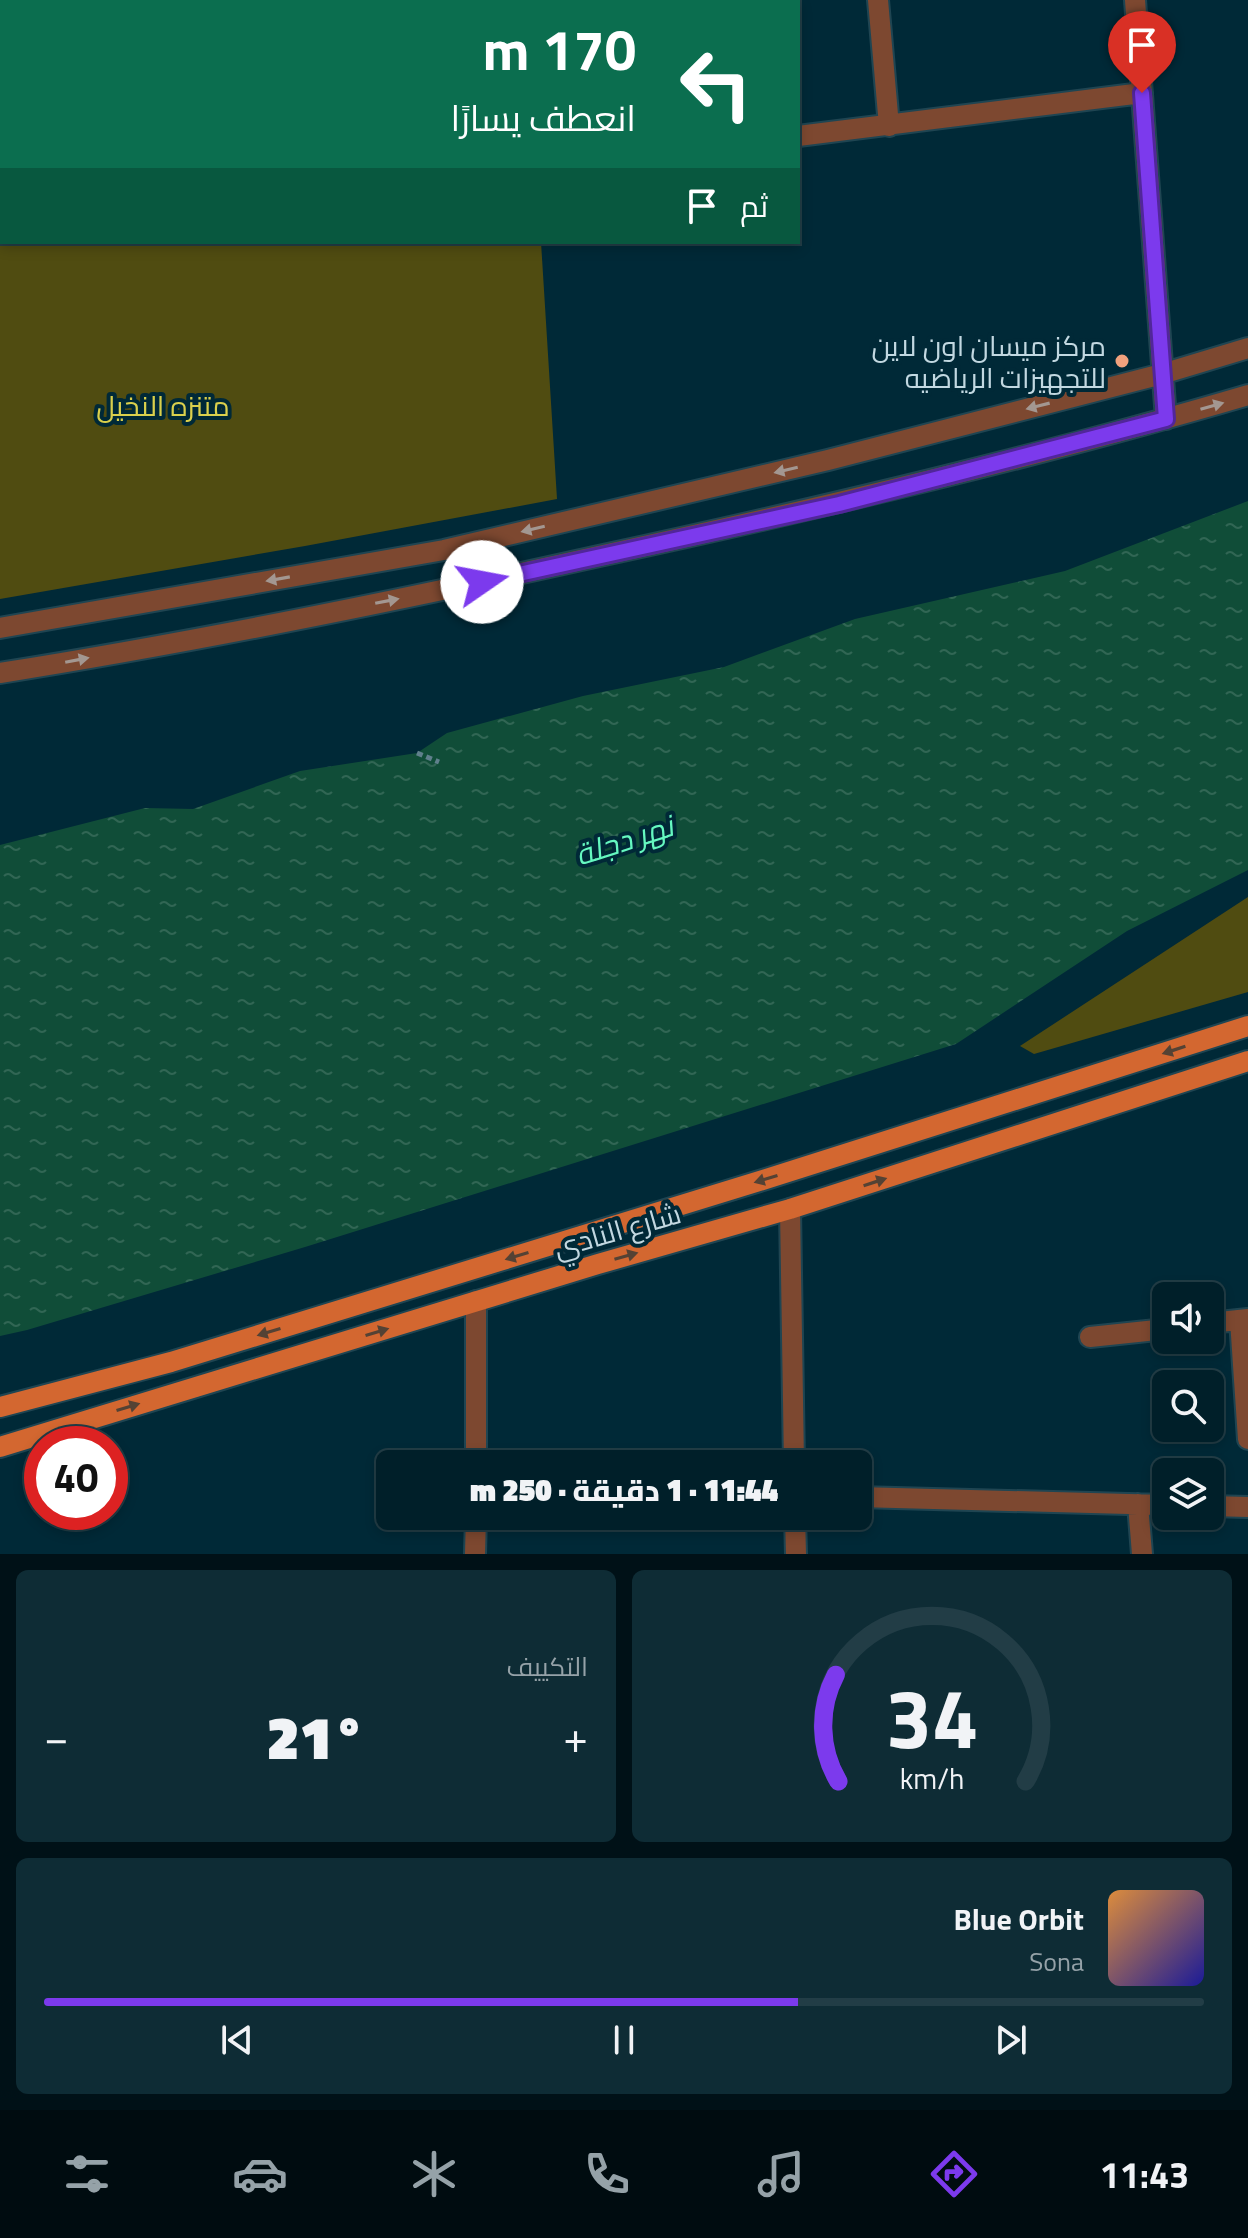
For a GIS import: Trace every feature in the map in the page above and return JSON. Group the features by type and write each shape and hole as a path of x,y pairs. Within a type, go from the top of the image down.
{"main road":[{"name":"شارع النادي","path":"0,1407 186,1358 1248,1026"},
{"name":"شارع النادي","path":"0,1447 476,1301 790,1209 1248,1061"}],"street":[{"path":"878,0 889,126"},
{"path":"1135,0 1166,419"},
{"path":"800,136 1142,93"},
{"path":"0,628 444,550 828,460 1162,374 1248,348"},
{"path":"0,673 452,589 839,504 1248,395"},
{"path":"790,1209 794,1450"},
{"path":"476,1301 476,1450"},
{"path":"1224,1321 1244,1319 1248,1439"},
{"path":"1090,1337 1152,1330"},
{"path":"872,1497 1152,1504"},
{"path":"1138,1504 1142,1554"},
{"path":"1224,1506 1248,1507"},
{"path":"475,1554 476,1530"},
{"path":"795,1530 796,1554"}],"path":[{"path":"417,753 439,762"}],"green space":[{"name":"متنزه النخيل","path":"0,244 541,244 557,499 0,599"},
{"path":"1248,897 1248,992 1034,1054 1020,1046"}],"water":[{"name":"نهر دجلة","path":"1248,501 1248,870 1127,931 956,1044 305,1247 0,1336 0,845 145,808 193,809 300,771 417,753 447,733 583,696 724,667 855,619 1065,571"}],"place":[{"name":"مركز ميسان اون لاين للتجهيزات الرياضيه","path":"1122,361"}],"route":[{"path":"482,582 839,504 1166,419 1142,93"}]}
